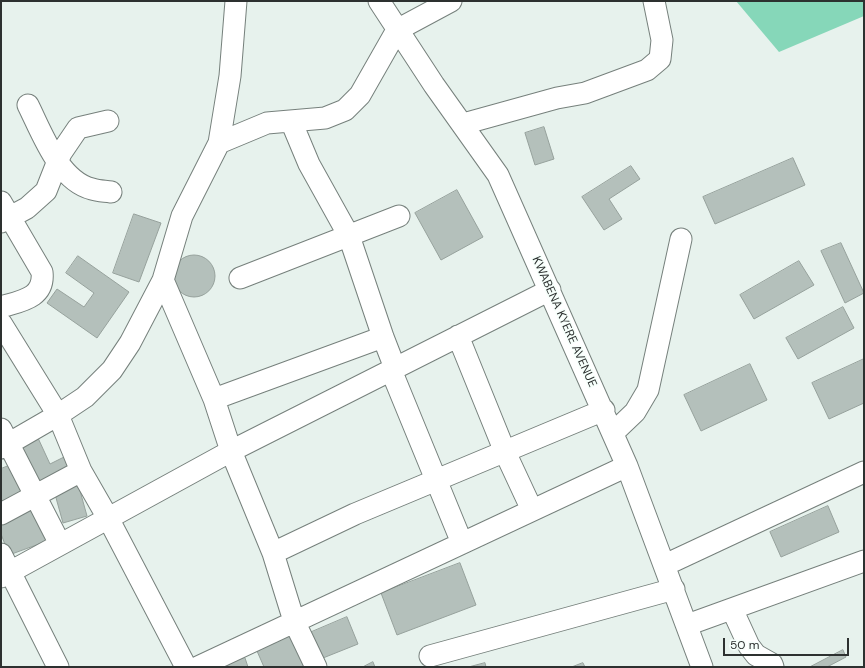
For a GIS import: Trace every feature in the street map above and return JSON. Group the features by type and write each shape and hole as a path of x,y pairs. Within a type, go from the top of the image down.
{"street":[{"path":"60,544 4,440 58,415 85,397 112,370 130,343 163,280 182,216 219,143 230,76 236,1"},
{"name":"KWABENA KYERE AVENUE","path":"379,1 397,30 464,124 498,175 604,410 665,565 702,667"},
{"path":"219,143 267,123 325,118 344,110 357,100 397,30 451,1"},
{"path":"464,124 557,98 585,93 647,70 660,59 662,40 654,1"},
{"path":"28,105 58,163 68,176 91,189 110,192"},
{"path":"1,307 30,298 38,291 43,281 42,272 4,214 27,208 46,191 61,153 78,128 108,121"},
{"path":"291,121 309,164 349,236 393,369 435,480 462,543"},
{"path":"240,278 399,216"},
{"path":"613,433 636,412 648,390 681,239"},
{"path":"163,280 214,399 231,451 272,553 294,621 316,667"},
{"path":"58,667 4,568 60,544 231,451 550,290"},
{"path":"1,323 58,415 81,471 108,518 186,667"},
{"path":"458,336 505,452 532,510"},
{"path":"214,399 383,337"},
{"path":"272,553 354,514 604,410"},
{"path":"198,667 627,466"},
{"path":"1,514 81,471"},
{"path":"665,565 864,472"},
{"path":"687,625 864,561"},
{"path":"430,656 674,589"},
{"path":"732,609 749,646 756,655 772,664 773,667"}],"green space":[{"path":"736,1 864,1 864,16 779,52"}],"building":[{"path":"544,127 554,159 535,165 525,133"},
{"path":"793,158 805,185 715,224 703,197"},
{"path":"631,166 640,179 609,199 622,219 604,230 582,197"},
{"path":"457,190 483,237 441,260 415,213"},
{"path":"134,214 161,223 139,282 113,273"},
{"path":"841,243 864,293 845,303 821,251"},
{"path":"190,255 198,255 209,261 215,272 215,280 209,291 198,297 190,297 179,291 173,280 173,272 179,261"},
{"path":"78,256 129,292 97,338 47,303 57,289 84,307 94,293 66,273"},
{"path":"799,261 814,285 754,319 740,295"},
{"path":"843,307 854,328 798,359 786,338"},
{"path":"864,359 864,403 829,419 812,383"},
{"path":"750,364 767,400 701,431 684,395"},
{"path":"38,438 50,464 68,455 74,468 38,486 19,448"},
{"path":"11,465 24,494 1,504 1,469"},
{"path":"77,480 87,516 63,523 53,487"},
{"path":"37,505 50,540 9,555 1,534 1,518"},
{"path":"828,506 839,532 781,557 770,532"},
{"path":"460,563 476,605 397,635 381,593"},
{"path":"347,617 358,644 318,660 307,634"},
{"path":"291,635 305,667 264,667 257,651"},
{"path":"843,650 846,657 827,667 810,667"},
{"path":"245,658 248,667 216,667"},
{"path":"373,662 375,667 363,667"},
{"path":"485,663 486,667 469,667"},
{"path":"583,663 585,667 572,667"}]}
